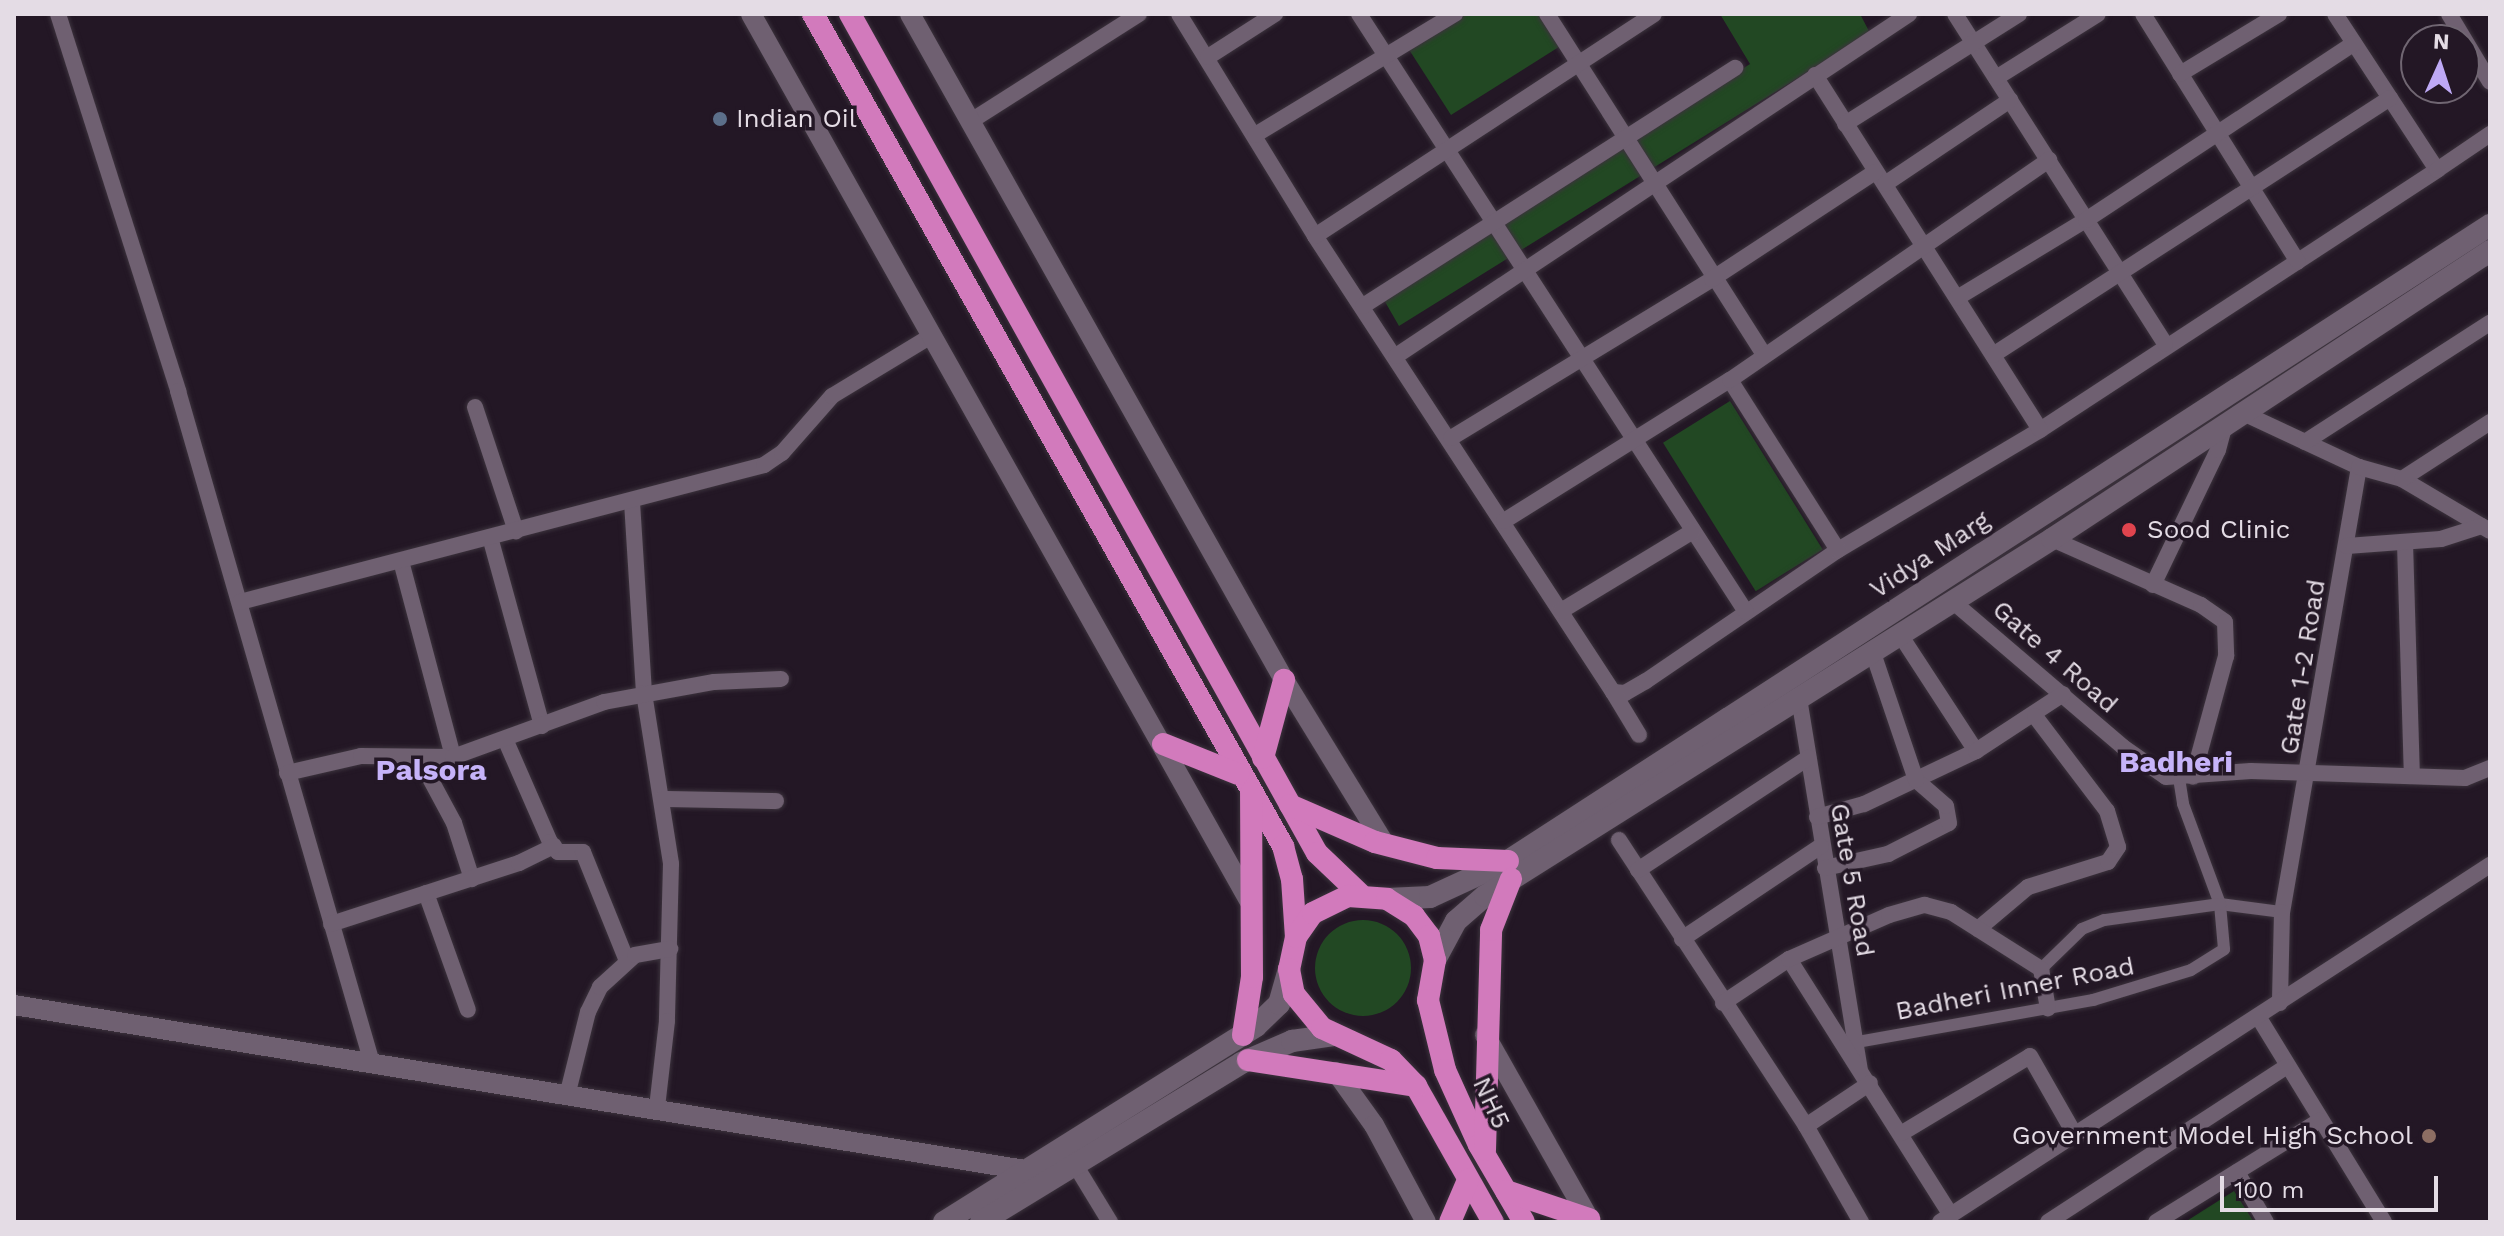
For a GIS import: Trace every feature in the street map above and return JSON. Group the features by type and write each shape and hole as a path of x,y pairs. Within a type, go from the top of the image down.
{"highway":[{"path":"813,14 1238,774 1283,846 1292,879 1296,937 1289,969 1294,994 1313,1021 1391,1060 1416,1086 1493,1222"},
{"path":"850,14 1317,853 1360,894"},
{"path":"1263,758 1284,680"},
{"path":"1163,744 1238,774"},
{"path":"1243,1035 1252,977 1251,793"},
{"path":"1290,805 1385,845 1437,858 1510,870 1491,930 1485,1035 1485,1156"},
{"path":"1296,937 1313,913 1360,894 1387,899 1414,916 1429,936 1435,960"},
{"name":"NH5","path":"1435,960 1428,1000 1445,1070 1485,1156 1524,1222"},
{"path":"1248,1060 1416,1086"},
{"path":"1450,1222 1468,1180"},
{"path":"1506,1191 1590,1220"}],"main road":[{"name":"Vidya Marg","path":"1435,960 1456,921 1510,870 2490,225"},
{"name":"Vidya Marg","path":"1387,899 1430,897 1510,870 1799,698 2052,539 2490,251"},
{"path":"944,1222 1031,1178 1243,1035 1279,1004 1289,969"},
{"path":"981,1222 1031,1178 1074,1163 1248,1060 1292,1041 1344,1037"}],"street":[{"path":"58,14 240,602 372,1063"},
{"path":"751,14 1251,904"},
{"path":"910,14 1284,680 1385,845"},
{"path":"971,121 1139,14"},
{"path":"1179,14 1315,236 1451,438 1639,735"},
{"path":"1208,57 1275,14"},
{"path":"1359,14 1582,357 1631,439 1746,612"},
{"path":"1255,135 1455,14"},
{"path":"1547,14 1581,62 1712,279 1764,355"},
{"path":"1315,236 1654,14"},
{"path":"1396,356 1909,14"},
{"path":"1955,14 2165,344"},
{"path":"1845,124 2019,14"},
{"path":"1996,78 2098,14"},
{"path":"2180,74 2279,14"},
{"path":"2335,14 2437,170"},
{"path":"2449,14 2490,82"},
{"path":"2147,15 2180,74 2298,262"},
{"path":"1957,298 2086,220 2354,43"},
{"path":"1363,306 1735,68"},
{"path":"1815,75 2040,430"},
{"path":"1993,355 2390,98"},
{"path":"1451,438 2010,100"},
{"path":"1613,692 1625,693 1646,681 1838,550 2040,430 2165,344 2298,262 2490,134"},
{"path":"1504,521 1730,380 2049,160"},
{"path":"2305,442 2490,323"},
{"path":"240,602 632,502 764,465 782,453 832,396 931,336"},
{"path":"1730,380 1838,550"},
{"path":"475,407 516,531"},
{"path":"2153,585 2233,418 2305,442 2359,467 2402,479 2486,528"},
{"path":"2402,479 2490,422"},
{"name":"Gate 1-2 Road","path":"2280,1003 2282,912 2310,772 2359,467"},
{"path":"632,502 644,693 671,864 670,949 657,1107"},
{"path":"2347,546 2441,539 2486,528"},
{"path":"1561,611 1693,531"},
{"path":"490,537 542,726"},
{"path":"2052,539 2201,605 2225,622 2226,656 2186,777 2232,771 2465,778 2490,768"},
{"path":"2405,543 2412,776"},
{"path":"401,561 453,757"},
{"name":"Gate 4 Road","path":"1951,600 2153,772 2186,777"},
{"path":"1899,633 1976,751"},
{"path":"1825,868 1888,854 1949,823 1946,806 1916,780 1872,650"},
{"path":"287,773 361,756 453,757 542,726 586,706 723,681 781,679"},
{"path":"1817,817 1916,780 1976,751 2035,716 2063,694"},
{"name":"Gate 5 Road","path":"1799,698 1837,938 1865,1076"},
{"path":"1978,929 2012,897 2054,875 2108,862 2118,847 2107,811 2035,716"},
{"path":"505,739 554,846 562,853 583,852 627,961"},
{"path":"419,758 454,823 472,879"},
{"path":"1638,870 1808,758"},
{"name":"Badheri Inner Road","path":"1857,1042 2135,991 2214,958 2224,949 2226,935 2220,904 2183,804 2186,777"},
{"path":"662,799 776,801"},
{"path":"1619,840 1806,1126 1861,1222"},
{"path":"331,924 472,879 554,846"},
{"path":"1682,939 1821,846"},
{"path":"1789,959 1902,1133 1946,1219 2490,865"},
{"path":"426,893 468,1010"},
{"path":"2041,969 2082,929 2104,920 2220,904 2282,912"},
{"path":"1723,1003 1789,959 1925,905 1951,912 2041,969 2048,1008"},
{"path":"568,1092 594,997 627,961 651,950 670,949"},
{"path":"14,1005 657,1107 1031,1178"},
{"path":"2259,1018 2319,1121 2384,1222"},
{"path":"1485,1035 1590,1220"},
{"path":"1902,1133 2030,1056 2074,1133"},
{"path":"2048,1222 2286,1067"},
{"path":"1336,1072 1374,1125 1426,1222"},
{"path":"1806,1126 1865,1076"},
{"path":"2156,1222 2319,1121"},
{"path":"1074,1163 1110,1222"},
{"path":"2237,1172 2266,1222"}],"green space":[{"path":"1461,14 1542,14 1562,45 1451,115 1408,48"},
{"path":"1720,14 1860,14 1870,33 1399,326 1384,300 1750,64"},
{"path":"1730,401 1823,549 1756,591 1663,443"},
{"path":"1363,920 1381,924 1397,934 1407,950 1411,968 1407,986 1397,1002 1381,1012 1363,1016 1345,1012 1329,1002 1319,986 1315,968 1319,950 1329,934 1345,924"},
{"path":"2234,1191 2254,1222 2185,1222"}],"place":[{"name":"Indian Oil","path":"720,119"},
{"name":"Sood Clinic","path":"2129,530"},
{"name":"Government Model High School","path":"2429,1136"}],"district":[{"name":"Badheri","path":"2176,762"},
{"name":"Palsora","path":"431,770"}]}
